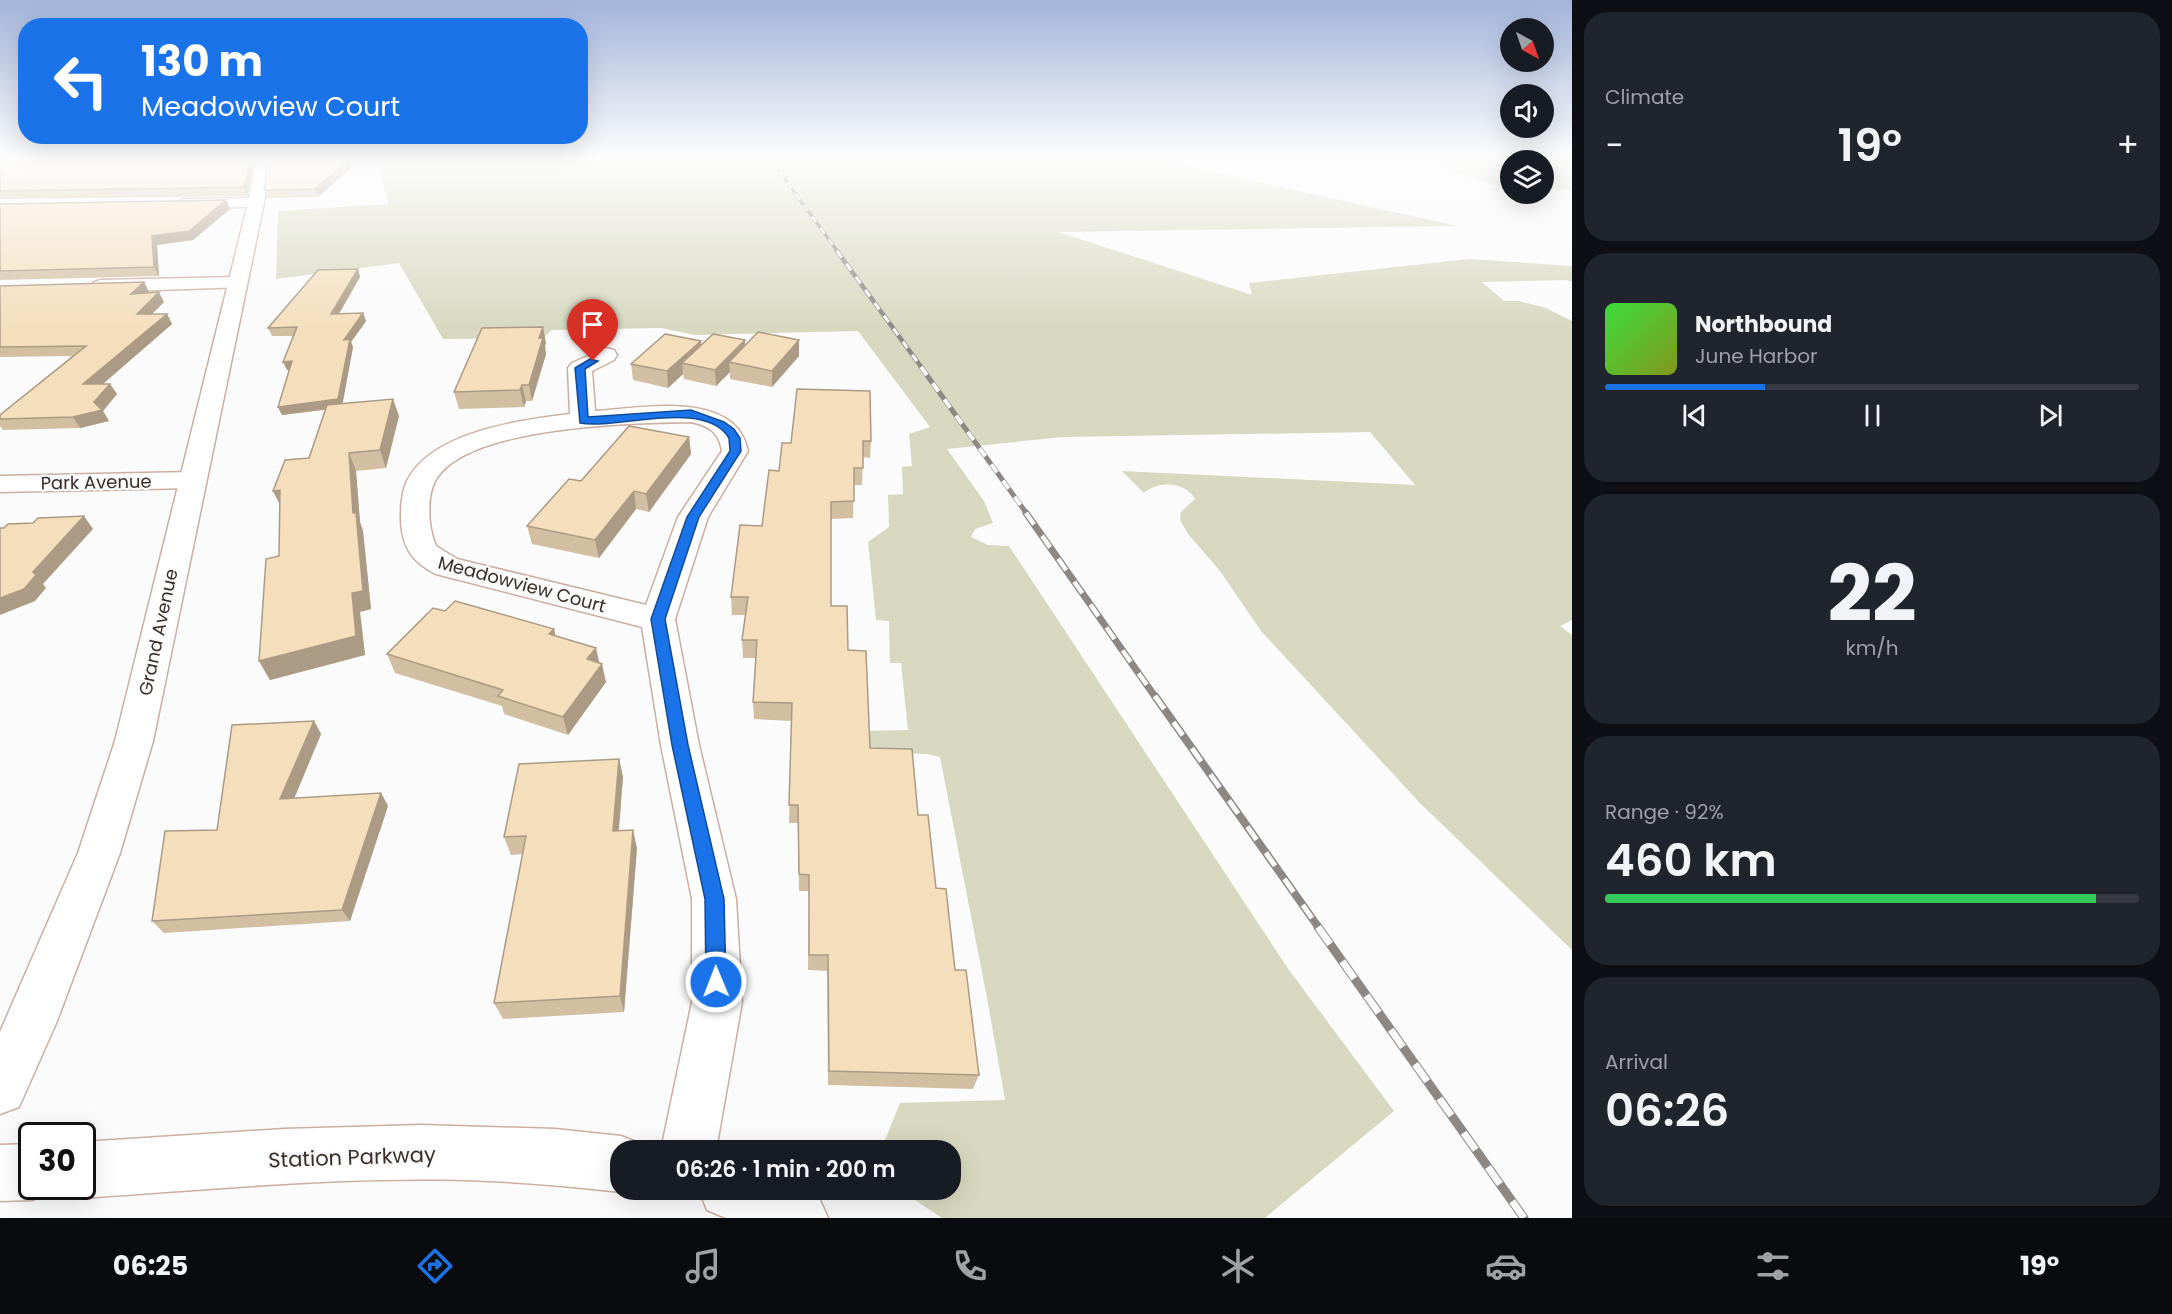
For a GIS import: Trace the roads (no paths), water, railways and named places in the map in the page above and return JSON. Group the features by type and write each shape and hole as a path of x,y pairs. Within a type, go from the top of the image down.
{"street":[{"name":"Grand Avenue","path":"0,1088 32,1021 99,853 134,741 253,217"},
{"path":"81,286 237,283"},
{"path":"583,420 580,368 606,355"},
{"name":"Meadowview Court","path":"658,619 447,567 429,559 419,548 415,494 421,480 446,454 476,441 527,428 583,420 691,414 720,424 730,431 734,438 735,451 693,517 685,535 658,619 680,745 714,899 717,1002 691,1140"},
{"name":"Park Avenue","path":"0,484 192,480"},
{"name":"Station Parkway","path":"96,1169 395,1154 479,1154 585,1159 610,1162"},
{"path":"0,1173 18,1172"},
{"path":"753,1200 799,1218"}],"railway":[{"path":"812,217 838,252"},
{"path":"837,251 922,368"},
{"path":"921,367 1027,514"},
{"path":"1026,513 1156,698"},
{"path":"1155,696 1319,928"},
{"path":"1318,927 1524,1218"}]}
